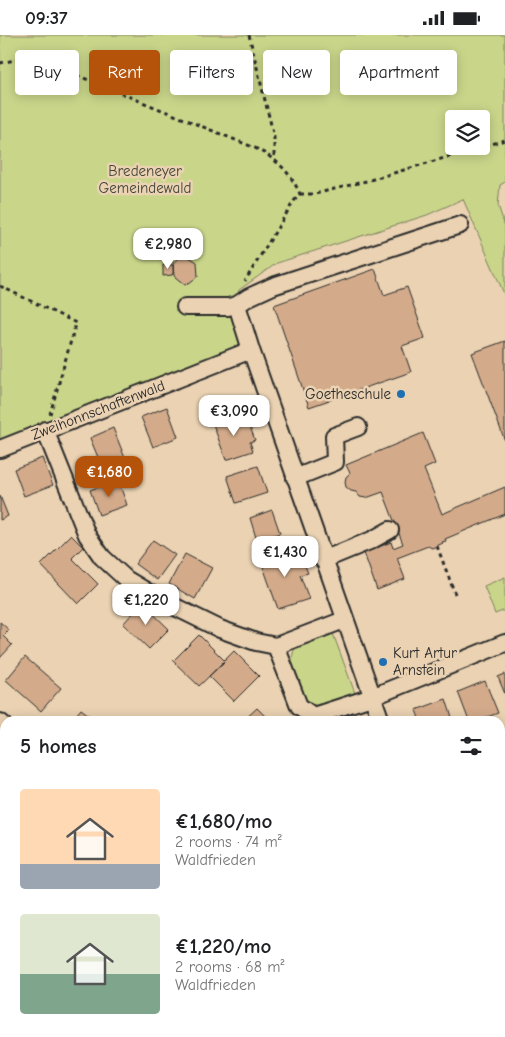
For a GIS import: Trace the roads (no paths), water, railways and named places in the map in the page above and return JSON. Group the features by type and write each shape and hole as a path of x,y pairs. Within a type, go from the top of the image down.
{"street":[{"path":"185,307 228,307 237,305 273,286 460,225"},
{"path":"237,305 344,620 379,716"},
{"name":"Zweihonnschaftenwald","path":"0,449 251,350"},
{"path":"295,478 335,462 334,435 358,427"},
{"path":"45,430 87,535 102,557 126,579 161,600 220,629 256,642 276,646 344,620"},
{"path":"323,559 372,540 390,530"},
{"path":"320,716 505,643"},
{"path":"276,646 299,706 309,716"}],"place":[{"name":"Goetheschule","path":"401,394"},
{"name":"Kurt Artur Arnstein","path":"383,662"}],"park label":[{"name":"Bredeneyer Gemeindewald","path":"145,180"}]}
